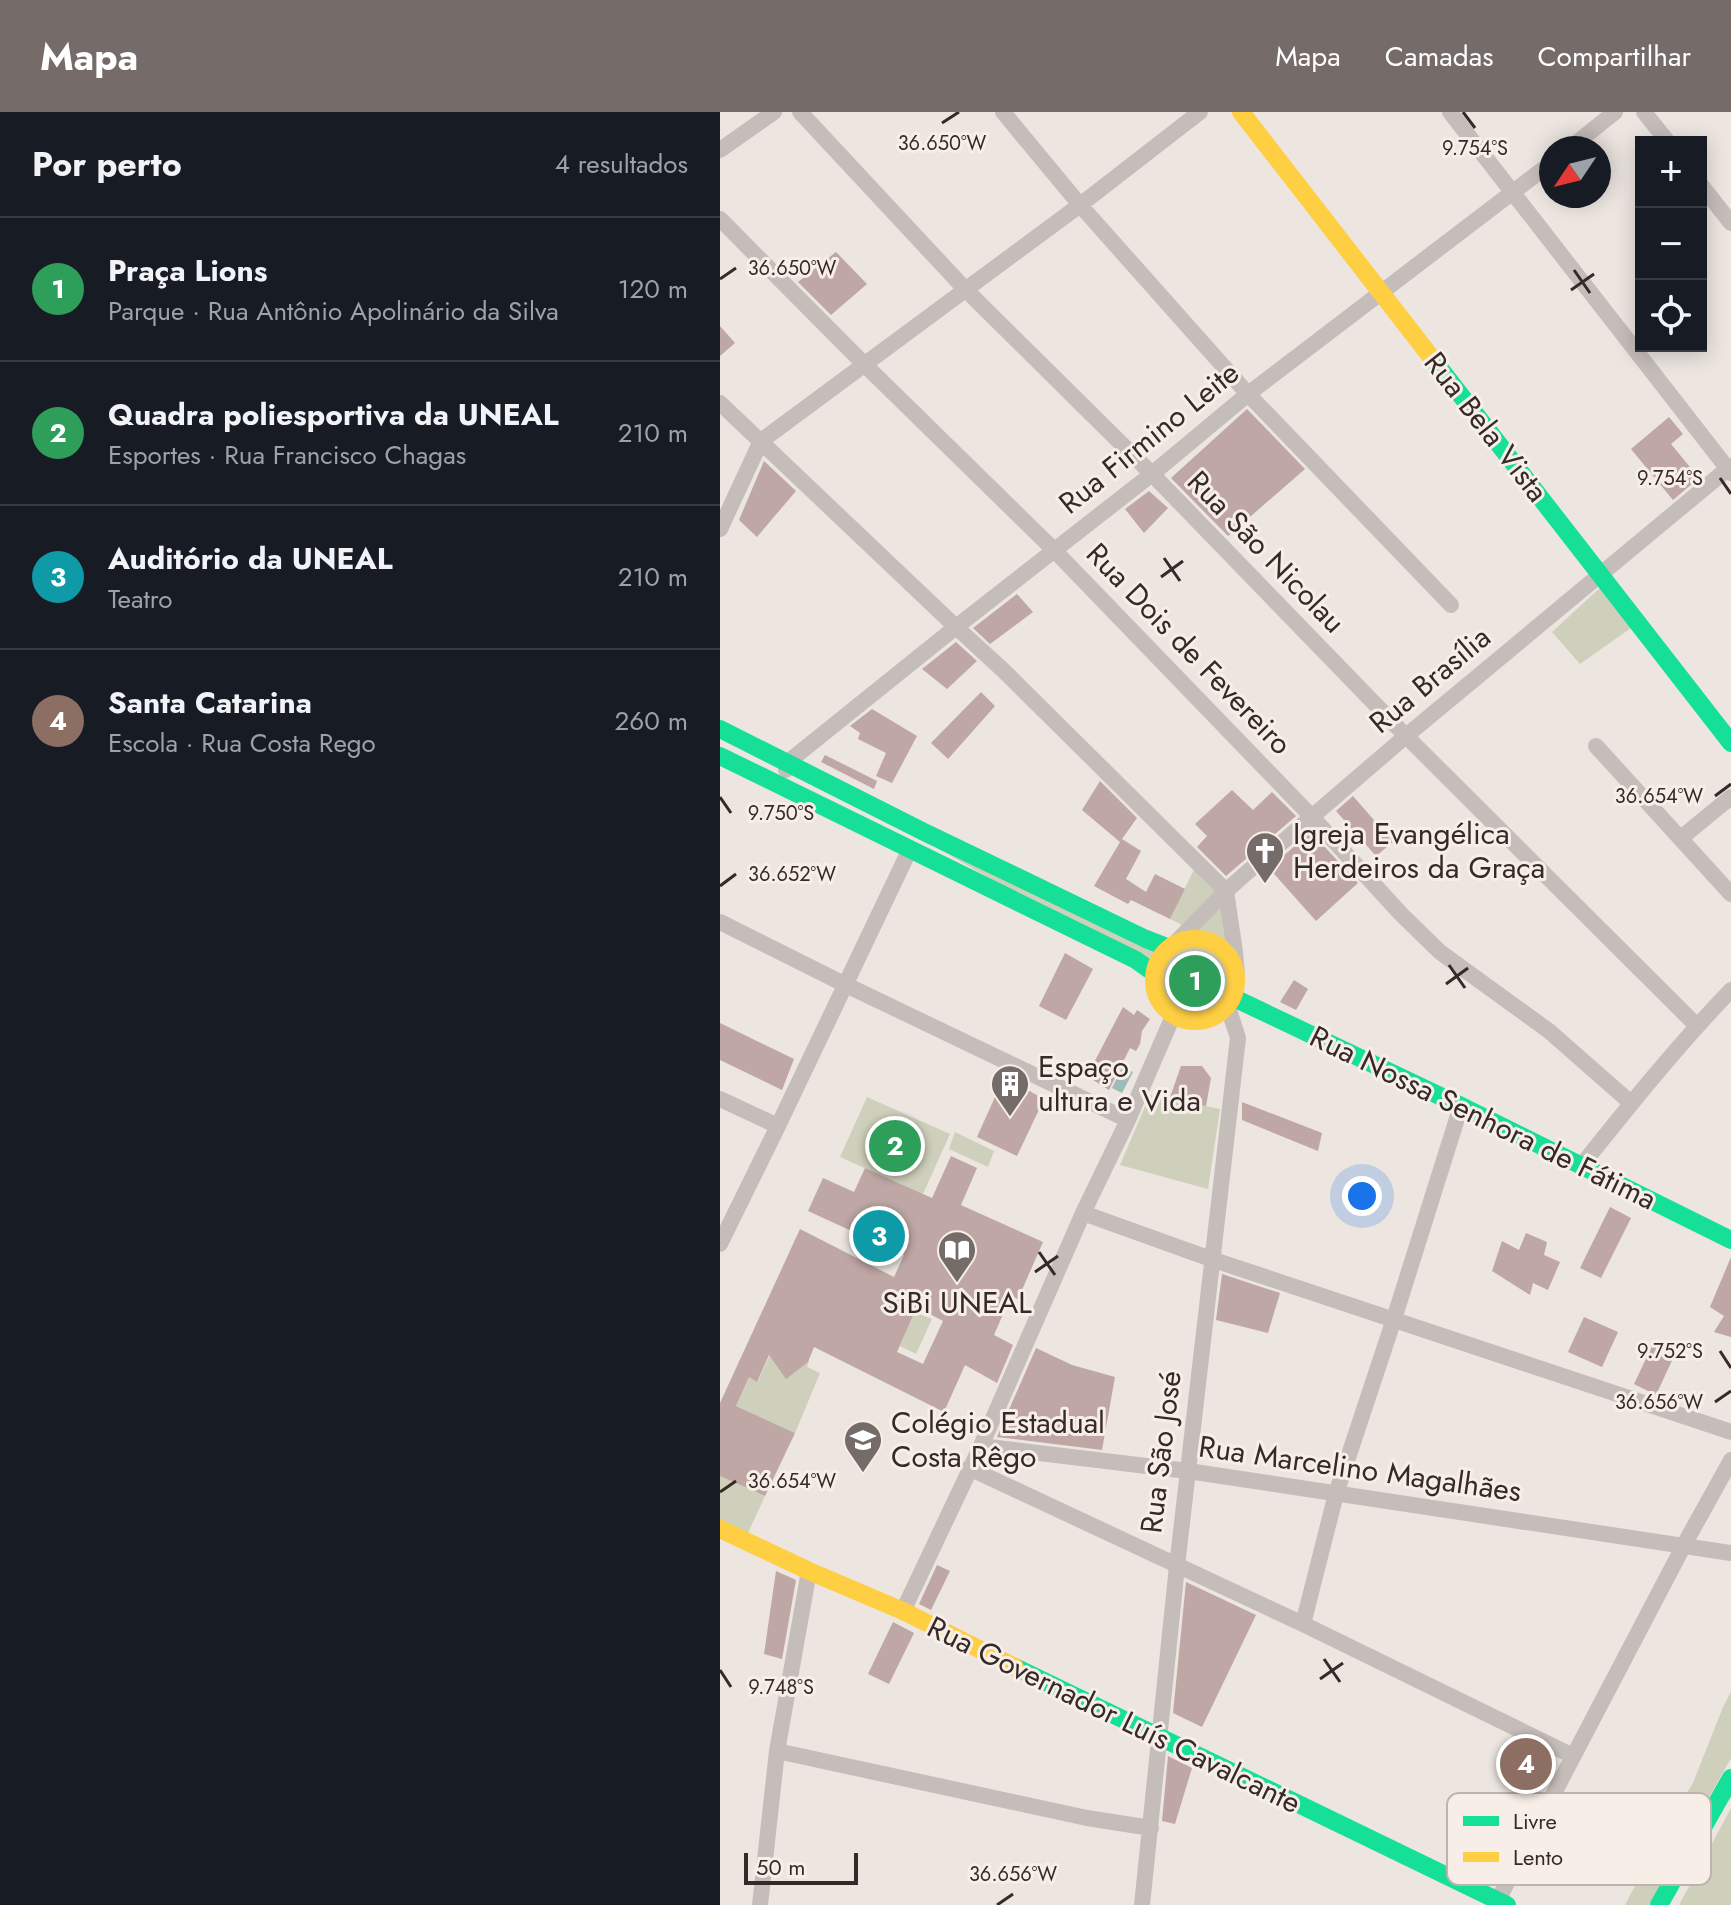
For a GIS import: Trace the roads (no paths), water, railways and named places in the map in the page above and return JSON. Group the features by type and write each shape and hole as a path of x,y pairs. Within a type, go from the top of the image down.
{"street":[{"path":"720,150 774,112"},
{"name":"Rua São Nicolau","path":"800,112 965,289 1697,1026"},
{"path":"1003,112 1080,205 1248,394 1451,605"},
{"path":"720,529 761,441 1080,205 1200,112"},
{"name":"Rua Bela Vista","path":"1241,112 1731,743"},
{"path":"1450,112 1730,469"},
{"path":"1585,136 1615,112"},
{"path":"1644,112 1663,136"},
{"name":"Rua Firmino Leite","path":"788,762 1152,474 1248,394 1539,172"},
{"path":"1707,193 1731,223"},
{"name":"Rua Dois de Fevereiro","path":"720,219 1054,550 1440,952 1549,1031 1631,1103"},
{"path":"720,403 1004,671 1226,891 1237,975 1237,988 1231,1002 1208,1020 1196,1022 1173,1016 1161,1004 1154,989 1154,973 1162,955 1171,946 1188,939 1205,940 1220,946 1231,959 1237,975"},
{"name":"Rua Brasília","path":"1171,946 1226,891 1406,736 1730,469"},
{"path":"720,729 967,853 1146,939 1171,946"},
{"path":"1596,746 1731,894"},
{"path":"720,756 1136,960 1154,973"},
{"path":"783,787 788,762"},
{"path":"1681,838 1731,797"},
{"path":"720,1244 910,849"},
{"path":"720,922 1128,1120"},
{"path":"1581,1166 1631,1103 1731,990"},
{"name":"Rua Nossa Senhora de Fátima","path":"1231,1002 1259,1009 1731,1240"},
{"name":"Rua São José","path":"1142,1905 1177,1566 1238,1038 1231,1002"},
{"path":"1238,1038 1241,1014 1259,1009"},
{"path":"903,1611 981,1446 1173,1016"},
{"path":"720,1099 778,1126"},
{"path":"1303,1624 1336,1494 1461,1106"},
{"path":"1083,1213 1211,1259 1731,1432"},
{"name":"Rua Marcelino Magalhães","path":"981,1446 1188,1471 1731,1553"},
{"path":"1555,1793 1731,1460"},
{"path":"969,1468 1303,1624 1573,1756"},
{"name":"Rua Governador Luís Cavalcante","path":"720,1529 903,1611 1447,1876"},
{"path":"760,1905 777,1751 809,1571"},
{"path":"777,1751 1087,1818 1151,1828"},
{"path":"1711,1813 1731,1778"},
{"name":"Rua Governador Luís Cavalcante","path":"1465,1885 1502,1903"},
{"path":"1659,1905 1670,1885"}],"water":[{"path":"1122,1067 1133,1072 1122,1093 1112,1088"}],"place":[{"name":"Igreja Evangélica Herdeiros da Graça","path":"1265,885"},
{"name":"Praça Lions","path":"1195,981"},
{"name":"Espaço ultura e Vida","path":"1010,1118"},
{"name":"Quadra poliesportiva da UNEAL","path":"895,1146"},
{"name":"Auditório da UNEAL","path":"879,1236"},
{"name":"SiBi UNEAL","path":"957,1284"},
{"name":"Colégio Estadual Costa Rêgo","path":"863,1474"},
{"name":"Santa Catarina","path":"1526,1764"}]}
